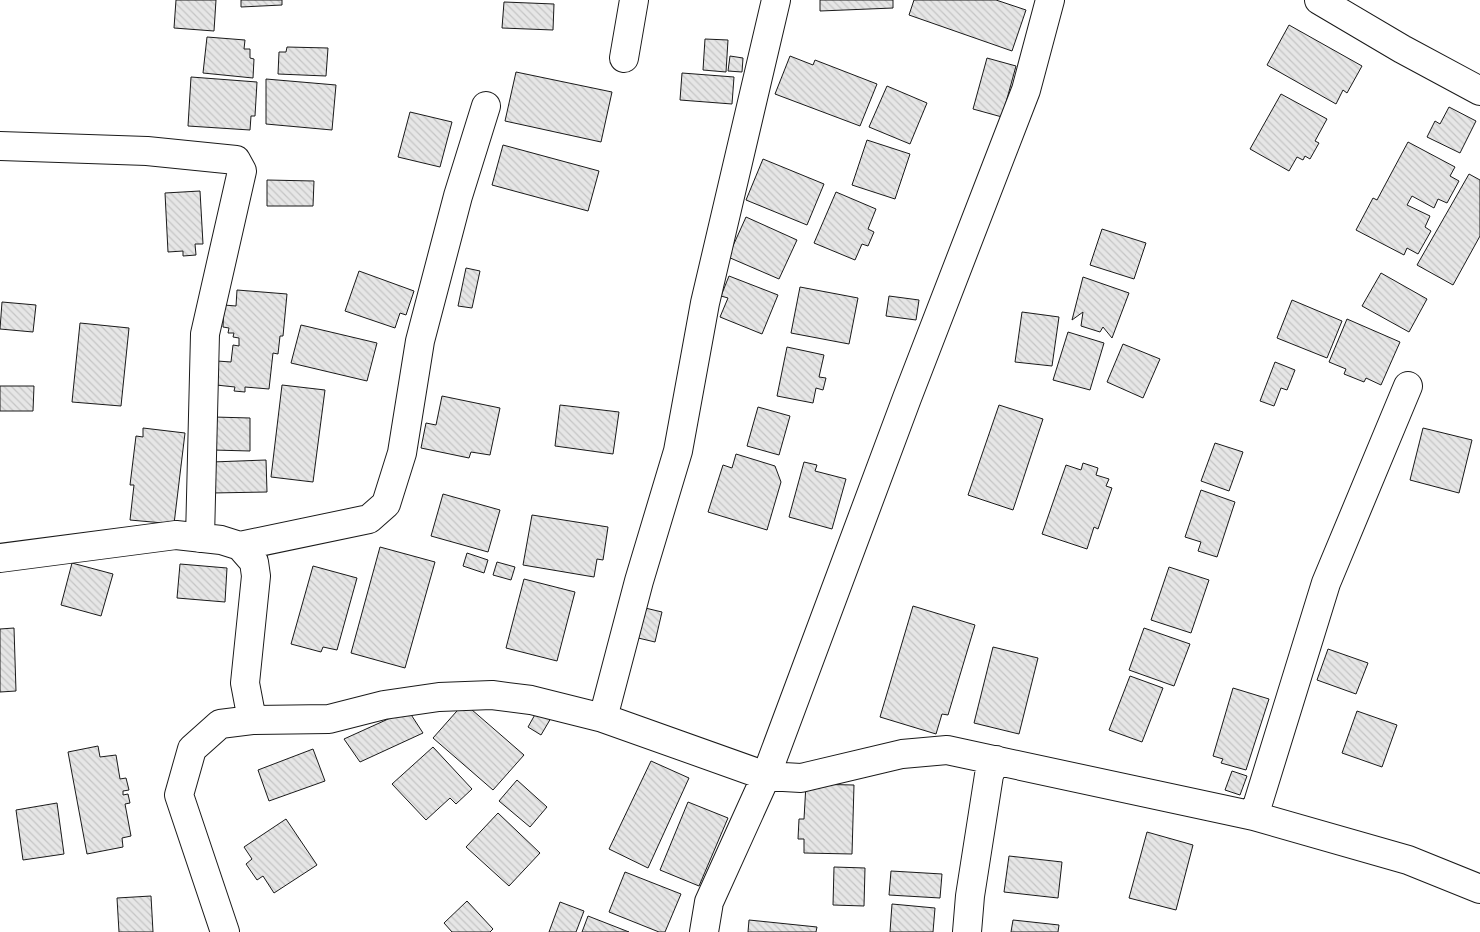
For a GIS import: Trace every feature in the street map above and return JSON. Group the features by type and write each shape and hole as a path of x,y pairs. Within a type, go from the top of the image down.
{"street":[{"path":"624,58 634,0"},
{"path":"603,718 634,599 678,451 710,284 776,0"},
{"path":"704,932 709,902 766,776 907,398 1026,90 1050,0"},
{"path":"1319,0 1402,49 1480,91"},
{"path":"0,558 176,535 221,540 240,546 369,519 386,504 402,453 420,340 458,196 486,106"},
{"path":"0,146 146,151 236,160 242,171 205,334 200,538"},
{"path":"1254,816 1326,583 1408,386"},
{"path":"240,546 254,562 256,576 245,683 252,720"},
{"path":"225,932 180,795 192,749 220,724 252,720 330,719 402,702 439,697 492,695 532,700 603,718 766,776 800,778 902,754 947,750 1254,816 1408,860 1480,889"},
{"path":"967,932 970,896 989,775 996,760"}],"building":[{"path":"176,0 216,0 214,31 174,28"},
{"path":"241,0 282,0 282,5 241,7"},
{"path":"820,0 893,0 893,8 820,11"},
{"path":"914,0 996,0 1026,10 1012,51 909,15"},
{"path":"504,2 554,4 553,30 502,28"},
{"path":"1289,25 1362,66 1347,93 1343,90 1336,104 1267,65"},
{"path":"207,37 245,40 244,49 250,49 250,58 254,59 253,78 203,73"},
{"path":"705,39 728,40 726,72 703,70"},
{"path":"287,47 328,48 326,76 278,74 279,52 286,52"},
{"path":"730,56 743,58 742,72 728,71"},
{"path":"790,56 813,65 815,60 877,84 860,126 775,94"},
{"path":"987,58 1016,66 1002,117 973,109"},
{"path":"516,72 612,92 601,142 505,121"},
{"path":"682,73 734,77 732,104 680,100"},
{"path":"191,77 257,82 255,116 251,116 250,130 188,126"},
{"path":"266,79 336,85 332,130 266,124"},
{"path":"887,86 927,103 910,144 869,127"},
{"path":"1281,94 1327,119 1315,141 1319,143 1310,159 1305,156 1303,160 1297,157 1289,171 1250,149"},
{"path":"1449,107 1476,121 1460,153 1427,137 1435,121 1440,124"},
{"path":"410,112 452,122 440,167 398,157"},
{"path":"867,140 910,154 895,199 852,185"},
{"path":"1408,142 1455,167 1450,176 1459,181 1447,203 1438,199 1434,208 1412,196 1407,205 1430,216 1425,227 1431,231 1418,254 1407,248 1404,255 1356,230 1373,198 1377,200"},
{"path":"503,145 599,171 588,211 492,185"},
{"path":"763,159 824,184 807,225 746,200"},
{"path":"1469,174 1480,180 1480,236 1453,285 1417,265"},
{"path":"267,180 314,181 313,206 267,206"},
{"path":"200,191 203,244 195,244 196,255 183,256 183,251 168,252 165,193"},
{"path":"836,192 876,209 868,229 874,232 868,246 862,244 855,260 814,243"},
{"path":"746,217 797,240 779,279 728,257"},
{"path":"1102,229 1146,243 1134,279 1090,265"},
{"path":"466,268 480,271 472,308 458,306"},
{"path":"359,271 414,291 406,315 400,313 395,328 345,311"},
{"path":"1381,273 1427,299 1409,332 1362,306"},
{"path":"729,276 778,295 762,334 720,317 728,298 721,296"},
{"path":"1083,277 1129,293 1112,338 1103,327 1100,332 1081,326 1083,312 1072,320"},
{"path":"800,287 858,298 849,344 791,333"},
{"path":"237,290 287,294 283,336 280,336 278,354 273,353 269,389 245,387 245,392 234,391 235,387 216,385 217,361 231,362 233,345 239,346 239,338 233,337 234,333 228,333 229,328 223,327 224,305 236,306"},
{"path":"889,296 919,300 916,320 886,316"},
{"path":"1292,300 1342,321 1327,358 1277,338"},
{"path":"2,302 36,305 33,332 0,329"},
{"path":"1022,312 1059,317 1052,366 1015,362"},
{"path":"1347,319 1400,342 1381,385 1366,378 1364,382 1344,374 1346,369 1329,362"},
{"path":"80,323 129,328 121,406 72,402"},
{"path":"301,325 377,343 367,381 291,363"},
{"path":"1068,332 1104,343 1090,390 1053,380"},
{"path":"1123,344 1160,359 1143,398 1107,382"},
{"path":"787,347 824,355 819,377 826,378 823,390 816,388 813,403 777,396"},
{"path":"1275,362 1295,370 1287,390 1281,388 1274,406 1260,401"},
{"path":"282,385 325,390 313,482 271,477"},
{"path":"0,386 34,386 33,411 0,411"},
{"path":"442,396 500,408 490,455 471,452 469,458 421,448 426,423 436,425"},
{"path":"560,405 619,412 613,454 555,446"},
{"path":"999,405 1043,419 1013,510 968,495"},
{"path":"758,407 790,416 779,455 747,446"},
{"path":"214,417 250,418 250,451 213,450"},
{"path":"143,428 185,433 174,524 130,520 134,485 130,485 136,436 143,437"},
{"path":"1423,428 1472,440 1459,493 1410,480"},
{"path":"1215,443 1243,452 1229,491 1201,481"},
{"path":"736,454 775,466 781,482 767,530 708,512 723,465 732,468"},
{"path":"266,460 267,492 212,493 212,462"},
{"path":"804,462 817,465 815,471 846,479 832,529 789,517"},
{"path":"1083,463 1098,468 1096,475 1109,479 1106,486 1112,488 1098,529 1094,527 1087,549 1042,534 1066,465 1081,470"},
{"path":"1201,490 1235,502 1217,557 1198,551 1201,542 1185,537"},
{"path":"443,494 500,510 488,552 431,536"},
{"path":"532,515 608,527 603,560 597,559 594,577 523,565"},
{"path":"380,547 435,562 405,668 351,653"},
{"path":"467,553 488,560 484,573 463,566"},
{"path":"497,562 515,567 511,580 493,575"},
{"path":"72,563 113,574 101,616 61,605"},
{"path":"180,564 227,568 225,602 177,598"},
{"path":"313,566 357,578 337,650 323,647 321,652 291,644"},
{"path":"1169,567 1209,580 1191,633 1151,620"},
{"path":"524,579 575,592 557,661 506,648"},
{"path":"913,606 975,625 948,715 942,714 936,734 880,717"},
{"path":"641,607 662,612 655,642 634,637"},
{"path":"14,628 16,691 0,692 0,629"},
{"path":"1144,628 1190,644 1174,686 1129,670"},
{"path":"993,647 1038,658 1019,734 974,723"},
{"path":"1328,649 1368,663 1356,694 1317,680"},
{"path":"1130,676 1163,688 1142,742 1109,730"},
{"path":"1233,688 1269,699 1246,770 1221,763 1223,759 1213,756"},
{"path":"464,703 524,755 493,790 433,738"},
{"path":"408,710 423,733 360,762 344,739"},
{"path":"537,711 551,718 541,735 528,727"},
{"path":"1357,711 1397,725 1382,767 1342,753"},
{"path":"98,746 100,757 116,755 120,779 126,778 129,790 123,791 123,795 128,794 130,803 125,804 131,836 122,838 123,847 87,854 68,752"},
{"path":"433,747 472,789 456,804 450,798 426,820 392,784"},
{"path":"313,749 325,781 269,801 258,770"},
{"path":"651,761 689,778 648,868 609,849"},
{"path":"1232,771 1247,776 1240,795 1225,790"},
{"path":"517,780 547,807 530,827 499,801"},
{"path":"806,784 854,785 852,854 804,853 804,839 798,839 799,819 804,819"},
{"path":"688,802 728,818 699,886 660,870"},
{"path":"57,803 64,854 23,860 16,810"},
{"path":"498,813 540,853 509,886 466,847"},
{"path":"286,819 317,865 274,893 263,876 257,880 246,864 252,859 244,847"},
{"path":"1147,832 1193,845 1176,910 1129,898"},
{"path":"1009,856 1062,862 1058,898 1004,892"},
{"path":"834,867 865,868 864,906 833,905"},
{"path":"891,871 942,874 940,898 889,895"},
{"path":"625,872 681,894 665,932 659,932 609,912"},
{"path":"151,896 153,932 119,932 117,898"},
{"path":"467,901 493,929 490,932 452,932 444,923"},
{"path":"560,902 584,911 576,932 549,932"},
{"path":"892,904 935,908 933,932 890,932"},
{"path":"588,916 629,932 582,932"},
{"path":"749,920 817,927 816,932 748,932"},
{"path":"1013,920 1059,925 1058,932 1011,932"}]}
